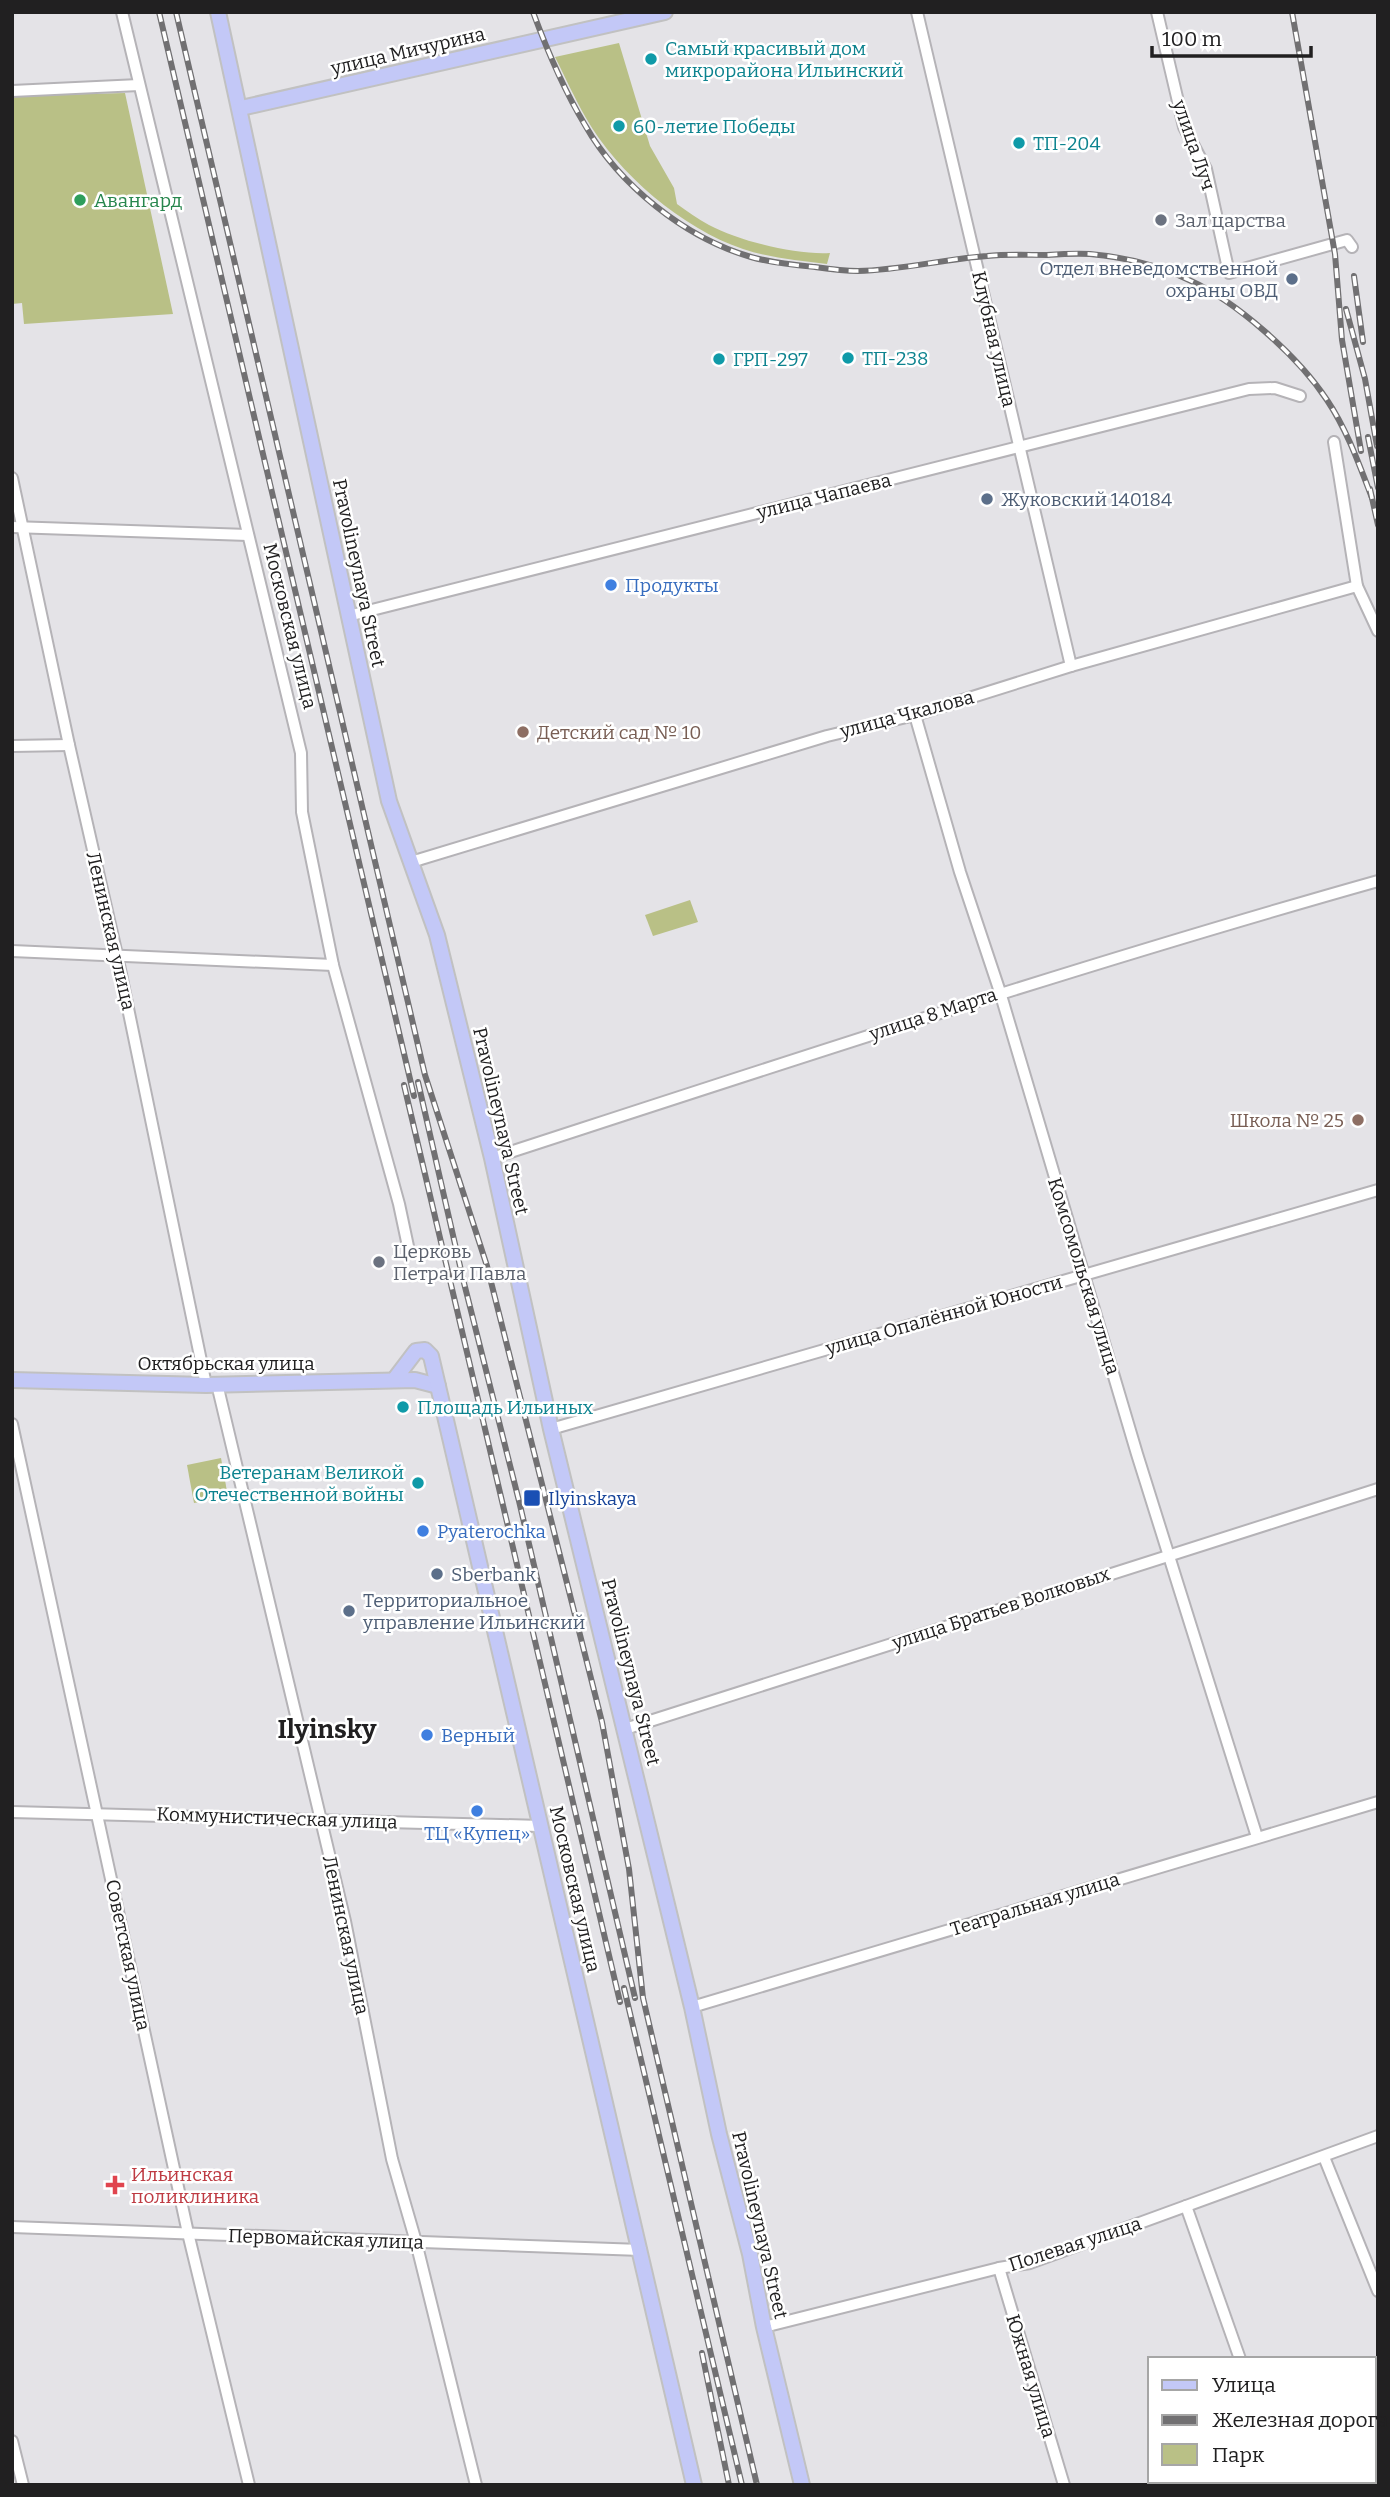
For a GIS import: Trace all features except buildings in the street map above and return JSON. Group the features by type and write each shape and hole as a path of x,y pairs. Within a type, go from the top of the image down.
{"main road":[{"name":"Pravolineynaya Street","path":"218,12 241,108 389,801 437,935 492,1158 551,1429 692,2007 719,2134 750,2254 764,2327 802,2485"},
{"name":"улица Мичурина","path":"241,108 665,12"},
{"name":"Московская улица","path":"394,1380 412,1354 420,1350 429,1353 695,2485"},
{"name":"Октябрьская улица","path":"12,1380 211,1384 415,1380 438,1386"}],"street":[{"name":"Московская улица","path":"122,12 301,753 302,812 333,965 409,1251"},
{"name":"Клубная улица","path":"917,12 1071,666"},
{"name":"улица Луч","path":"1157,12 1184,127 1206,169 1229,274 1347,240 1352,247"},
{"path":"12,90 139,85"},
{"name":"улица Чапаева","path":"348,616 1251,388 1275,388 1300,396"},
{"path":"1334,442 1357,586 1378,631"},
{"name":"Ленинская улица","path":"12,478 18,527 117,955 211,1384 309,1766 319,1819 345,1921 392,2159 416,2242 476,2485"},
{"path":"18,527 248,535"},
{"name":"улица Чкалова","path":"411,862 827,736 915,715 1071,666 1357,586"},
{"name":"Комсомольская улица","path":"915,715 960,872 1000,992 1168,1555 1257,1837"},
{"path":"12,746 68,745"},
{"name":"улица 8 Марта","path":"492,1158 1000,992 1378,881"},
{"path":"12,951 333,965"},
{"name":"улица Опалённой Юности","path":"551,1429 1378,1190"},
{"name":"Советская улица","path":"12,1424 188,2233 249,2485"},
{"name":"улица Братьев Волковых","path":"625,1729 1378,1489"},
{"name":"Театральная улица","path":"692,2007 1378,1802"},
{"name":"Коммунистическая улица","path":"12,1812 541,1826"},
{"name":"Полевая улица","path":"764,2327 999,2268 1030,2263 1378,2136"},
{"path":"1324,2157 1378,2291"},
{"path":"1186,2206 1239,2357"},
{"name":"Первомайская улица","path":"12,2227 641,2250"},
{"name":"Южная улица","path":"999,2268 1064,2485"},
{"path":"12,2441 23,2485"}],"green space":[{"path":"619,43 650,146 674,188 677,204 721,231 751,241 801,252 830,253 827,264 764,255 720,240 654,197 615,159 582,111 555,57"},
{"name":"Авангард","path":"125,93 173,314 24,324 22,303 12,304 12,96"},
{"path":"690,900 698,922 653,936 645,915"},
{"path":"221,1458 228,1497 194,1503 187,1465"}],"railway":[{"path":"159,12 414,1096"},
{"path":"176,12 425,1075 487,1266 602,1722 629,1869 643,1998 757,2485"},
{"path":"533,12 563,84 599,147 635,188 678,223 702,237 759,259 842,270 891,269 995,255 1079,254 1128,260 1177,275 1207,289 1246,316 1283,348 1315,383 1341,423 1372,498"},
{"path":"1292,12 1335,254 1342,340 1361,451"},
{"path":"1354,276 1363,342"},
{"path":"1346,309 1365,379 1377,446"},
{"path":"1368,437 1378,488"},
{"path":"1370,489 1378,525"},
{"path":"418,1082 635,1998"},
{"path":"404,1085 620,2002"},
{"path":"624,1988 742,2485"},
{"path":"702,2353 729,2485"}],"place":[{"name":"Самый красивый дом микрорайона Ильинский","path":"651,59"},
{"name":"60-летие Победы","path":"619,126"},
{"name":"ТП-204","path":"1019,143"},
{"name":"Авангард","path":"80,200"},
{"name":"Зал царства","path":"1161,220"},
{"name":"Отдел вневедомственной охраны ОВД","path":"1292,279"},
{"name":"ТП-238","path":"848,358"},
{"name":"ГРП-297","path":"719,359"},
{"name":"Жуковский 140184","path":"987,499"},
{"name":"Продукты","path":"611,585"},
{"name":"Детский сад № 10","path":"523,732"},
{"name":"Школа № 25","path":"1358,1120"},
{"name":"Церковь Петра и Павла","path":"379,1262"},
{"name":"Площадь Ильиных","path":"403,1407"},
{"name":"Ветеранам Великой Отечественной войны","path":"418,1483"},
{"name":"Ilyinskaya","path":"532,1498"},
{"name":"Pyaterochka","path":"423,1531"},
{"name":"Sberbank","path":"437,1574"},
{"name":"Территориальное управление Ильинский","path":"349,1611"},
{"name":"Верный","path":"427,1735"},
{"name":"ТЦ «Купец»","path":"477,1811"},
{"name":"Ильинская поликлиника","path":"115,2185"}],"district":[{"name":"Ilyinsky","path":"327,1729"}]}
